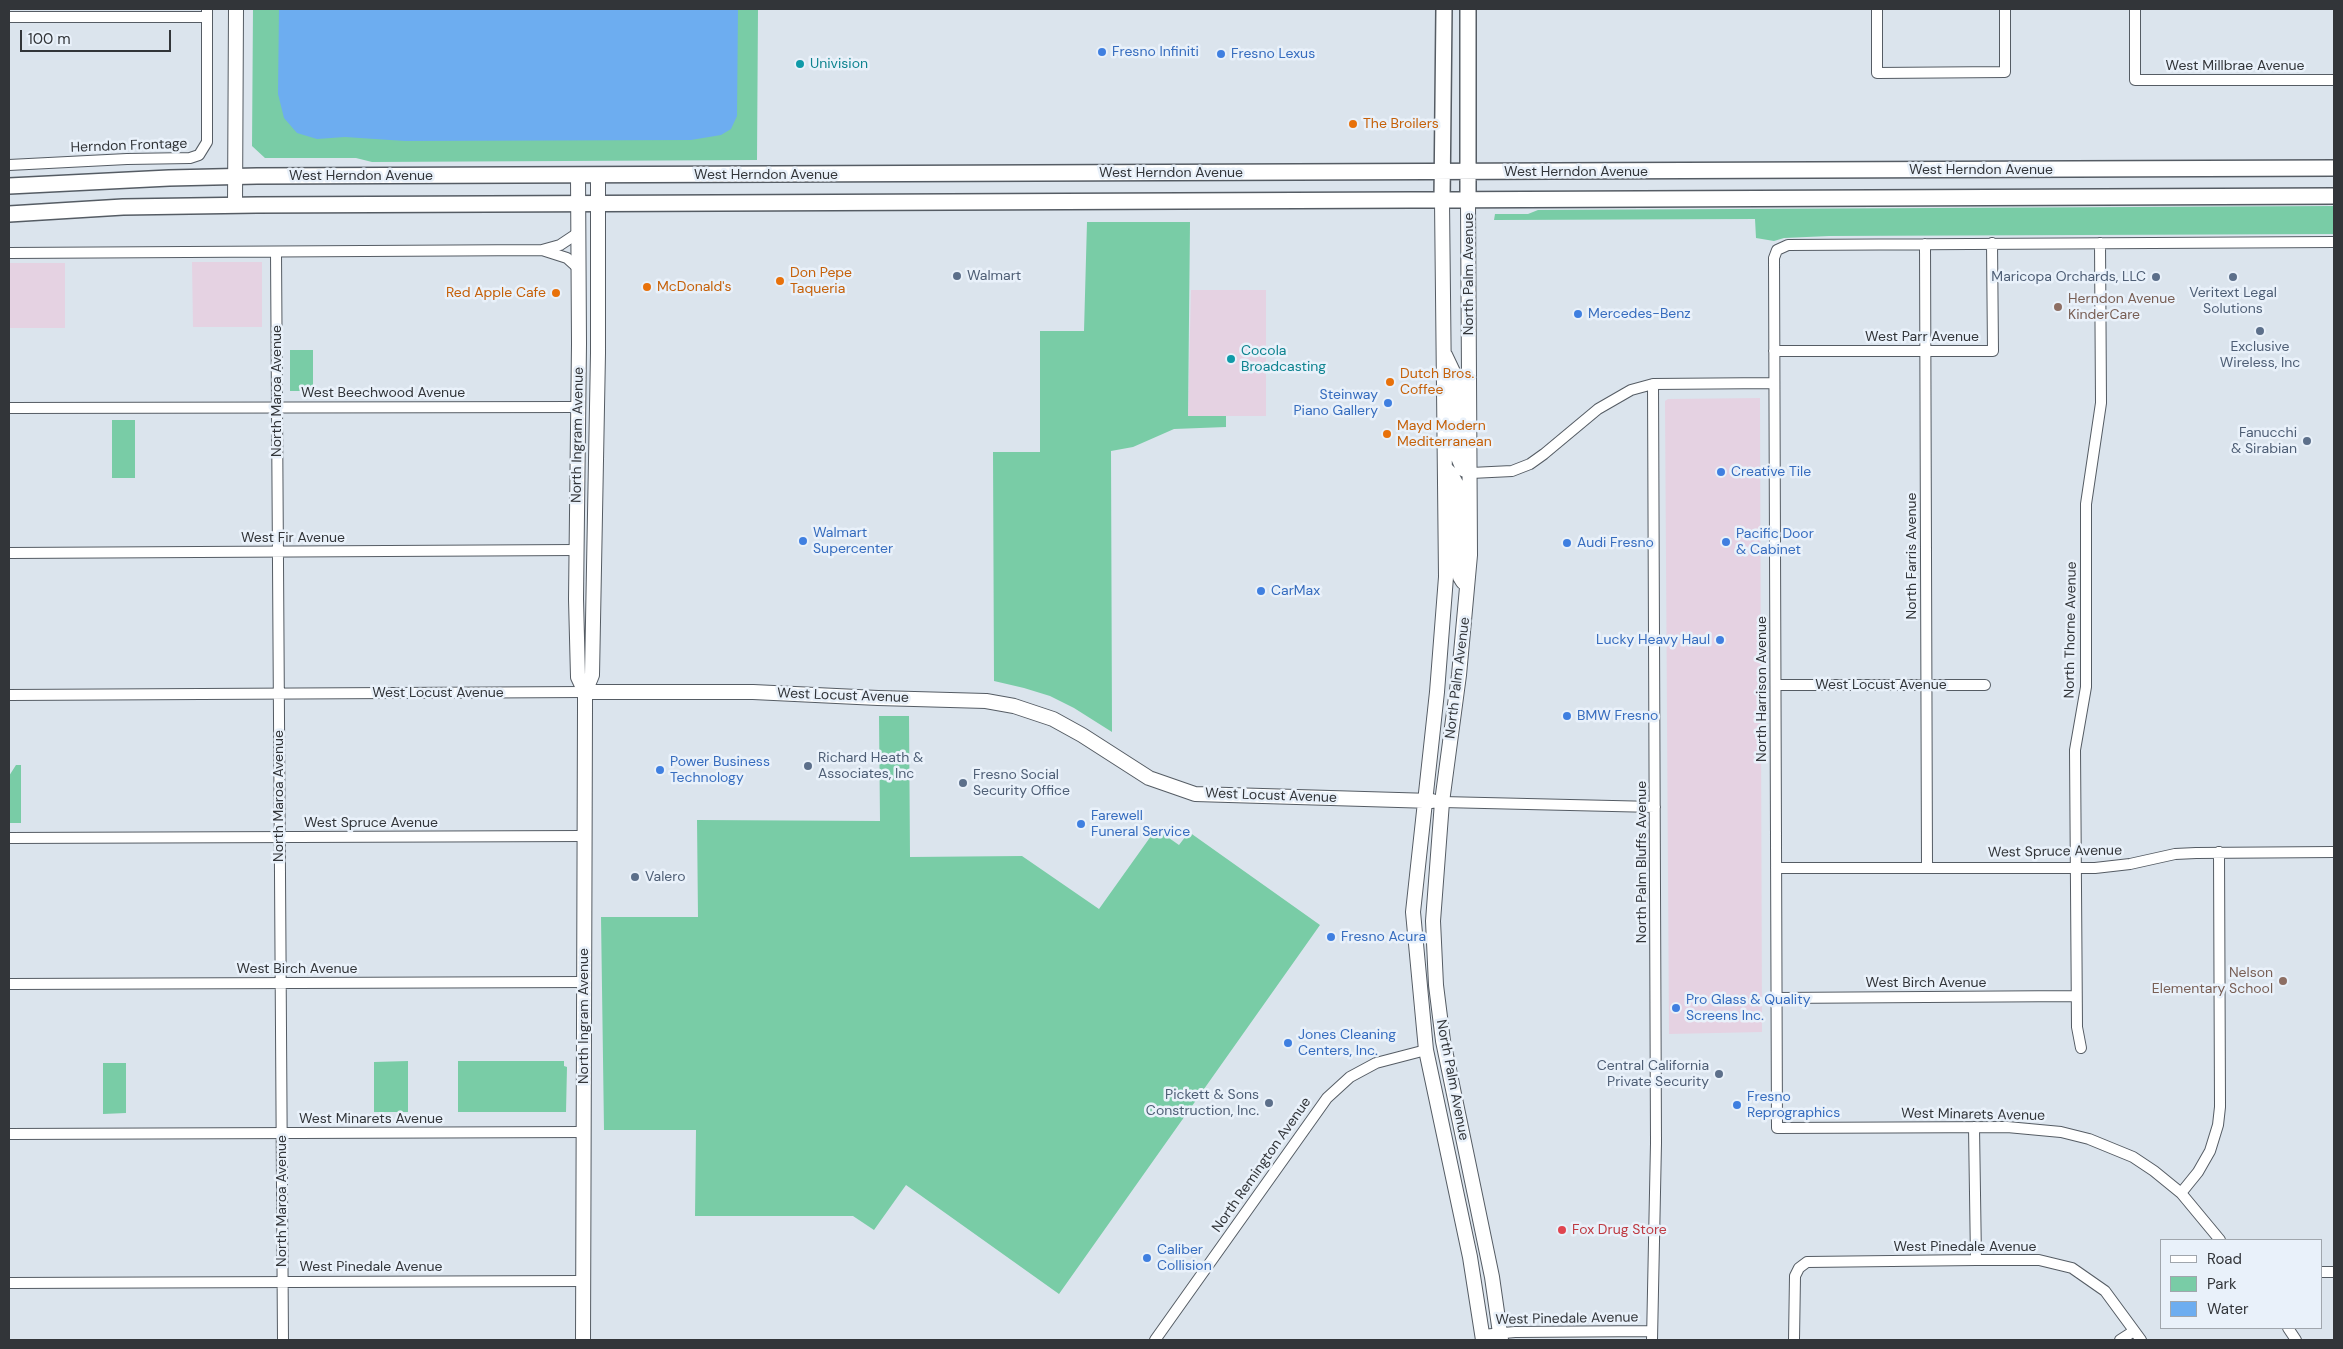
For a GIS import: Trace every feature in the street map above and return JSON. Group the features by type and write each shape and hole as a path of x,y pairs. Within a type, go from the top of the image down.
{"main road":[{"path":"235,205 236,9"},
{"name":"North Palm Avenue","path":"1444,9 1442,201 1446,577 1437,692 1413,912 1426,1050 1470,1257 1482,1337"},
{"name":"North Palm Avenue","path":"1468,9 1471,472 1468,591 1442,802 1433,921 1436,984 1443,1041 1492,1277 1501,1337"},
{"name":"West Herndon Avenue","path":"9,186 236,176 2334,168"},
{"name":"North Ingram Avenue","path":"583,1340 585,692 592,675 598,175"},
{"name":"North Ingram Avenue","path":"578,176 578,677 585,692"},
{"name":"West Herndon Avenue","path":"9,214 123,207 235,205 2334,196"},
{"path":"579,344 586,361 586,426 591,437 596,440"},
{"path":"1443,350 1455,376 1457,455 1463,469 1471,472"},
{"path":"1445,468 1452,474 1458,487 1460,577 1468,591"},
{"name":"West Locust Avenue","path":"585,692 754,692 878,698 986,700 1014,706 1057,721 1149,778 1195,794 1442,802"},
{"path":"1426,1050 1434,1052 1436,1056 1455,1141 1473,1181"}],"street":[{"path":"1877,9 1877,73 2004,72 2005,9"},
{"name":"West Millbrae Avenue","path":"2135,9 2135,80 2334,80"},
{"path":"9,17 207,13"},
{"name":"Herndon Frontage","path":"9,165 127,158 190,158 202,153 207,142 207,13"},
{"path":"9,253 542,250 560,245 578,233"},
{"path":"1925,244 2334,242"},
{"name":"West Parr Avenue","path":"1774,351 1993,351 1992,243"},
{"name":"North Thorne Avenue","path":"2081,1048 2076,1028 2076,750 2086,687 2086,504 2101,403 2100,243"},
{"name":"North Harrison Avenue","path":"1777,1128 1774,258 1777,250 1788,245 1925,244"},
{"name":"North Farris Avenue","path":"1925,244 1927,868"},
{"path":"542,250 567,258 578,268"},
{"name":"North Maroa Avenue","path":"276,252 283,1340"},
{"path":"1471,472 1512,470 1530,464 1611,400 1632,390 1653,384 1774,383"},
{"name":"North Palm Bluffs Avenue","path":"1652,1336 1656,1143 1653,384"},
{"name":"West Beechwood Avenue","path":"9,408 578,406"},
{"name":"West Fir Avenue","path":"9,553 577,550"},
{"name":"West Locust Avenue","path":"1776,685 1986,685"},
{"name":"West Locust Avenue","path":"9,695 585,692"},
{"name":"West Locust Avenue","path":"1442,802 1655,807"},
{"name":"West Spruce Avenue","path":"9,838 584,836"},
{"path":"2181,1194 2210,1151 2220,1107 2219,852"},
{"name":"West Spruce Avenue","path":"1776,868 2111,867 2174,854 2334,852"},
{"name":"West Birch Avenue","path":"9,984 585,982"},
{"name":"West Birch Avenue","path":"1776,998 2076,996"},
{"name":"North Remington Avenue","path":"1155,1340 1327,1098 1350,1077 1376,1063 1426,1050"},
{"path":"1974,1127 1976,1260"},
{"name":"West Minarets Avenue","path":"1777,1128 2034,1128 2089,1139 2132,1158 2154,1171 2181,1194 2219,1239"},
{"name":"West Minarets Avenue","path":"9,1134 584,1132"},
{"name":"West Pinedale Avenue","path":"1794,1340 1793,1287 1795,1276 1799,1268 1807,1262 1817,1261 2039,1260 2072,1268 2104,1291 2134,1330"},
{"name":"West Pinedale Avenue","path":"9,1283 584,1280"},
{"path":"2289,1329 2296,1340"},
{"path":"2120,1340 2134,1330 2141,1340"},
{"name":"West Pinedale Avenue","path":"1482,1337 1652,1336"}],"shaded area":[{"path":"192,262 262,262 262,327 193,327"},
{"path":"9,263 65,263 65,328 9,328"},
{"path":"1191,290 1266,290 1266,416 1188,416"},
{"path":"1760,398 1762,1032 1669,1034 1665,401 1668,399"}],"green space":[{"path":"253,9 758,9 757,160 372,162 356,158 265,158 252,146"},
{"path":"2334,206 2334,234 1829,236 1784,238 1774,241 1756,238 1755,219 1494,220 1495,214 1528,214 1538,210"},
{"path":"1087,222 1190,222 1188,416 1226,416 1226,427 1174,429 1133,447 1111,451 1112,732 1074,708 1050,696 994,681 993,452 1040,452 1040,331 1084,331"},
{"path":"290,350 313,350 313,391 290,391"},
{"path":"112,420 135,420 135,478 112,478"},
{"path":"879,716 909,716 910,857 1022,856 1099,909 1156,829 1179,845 1189,832 1320,925 1059,1294 906,1185 874,1230 853,1216 695,1216 696,1130 604,1130 601,917 698,917 697,820 880,821"},
{"path":"16,765 21,765 21,823 9,823 9,776"},
{"path":"408,1061 408,1112 374,1112 374,1062"},
{"path":"458,1061 564,1061 564,1066 567,1067 566,1112 458,1112"},
{"path":"103,1063 126,1063 126,1113 103,1114"}],"water":[{"path":"279,9 738,9 737,116 731,129 721,135 691,140 405,141 345,137 317,139 297,133 284,118 278,94"}],"place":[{"name":"Fresno Infiniti","path":"1102,52"},
{"name":"Fresno Lexus","path":"1221,54"},
{"name":"Univision","path":"800,64"},
{"name":"The Broilers","path":"1353,124"},
{"name":"Walmart","path":"957,276"},
{"name":"Maricopa Orchards, LLC","path":"2156,277"},
{"name":"Veritext Legal Solutions","path":"2233,277"},
{"name":"Don Pepe Taqueria","path":"780,281"},
{"name":"McDonald's","path":"647,287"},
{"name":"Red Apple Cafe","path":"556,293"},
{"name":"Herndon Avenue KinderCare","path":"2058,307"},
{"name":"Mercedes-Benz","path":"1578,314"},
{"name":"Exclusive Wireless, Inc","path":"2260,331"},
{"name":"Cocola Broadcasting","path":"1231,359"},
{"name":"Dutch Bros. Coffee","path":"1390,382"},
{"name":"Steinway Piano Gallery","path":"1388,403"},
{"name":"Mayd Modern Mediterranean","path":"1387,434"},
{"name":"Fanucchi & Sirabian","path":"2307,441"},
{"name":"Creative Tile","path":"1721,472"},
{"name":"Walmart Supercenter","path":"803,541"},
{"name":"Pacific Door & Cabinet","path":"1726,542"},
{"name":"Audi Fresno","path":"1567,543"},
{"name":"CarMax","path":"1261,591"},
{"name":"Lucky Heavy Haul","path":"1720,640"},
{"name":"BMW Fresno","path":"1567,716"},
{"name":"Richard Heath & Associates, Inc","path":"808,766"},
{"name":"Power Business Technology","path":"660,770"},
{"name":"Fresno Social Security Office","path":"963,783"},
{"name":"Farewell Funeral Service","path":"1081,824"},
{"name":"Valero","path":"635,877"},
{"name":"Fresno Acura","path":"1331,937"},
{"name":"Nelson Elementary School","path":"2283,981"},
{"name":"Pro Glass & Quality Screens Inc.","path":"1676,1008"},
{"name":"Jones Cleaning Centers, Inc.","path":"1288,1043"},
{"name":"Central California Private Security","path":"1719,1074"},
{"name":"Pickett & Sons Construction, Inc.","path":"1269,1103"},
{"name":"Fresno Reprographics","path":"1737,1105"},
{"name":"Fox Drug Store","path":"1562,1230"},
{"name":"Caliber Collision","path":"1147,1258"}]}
